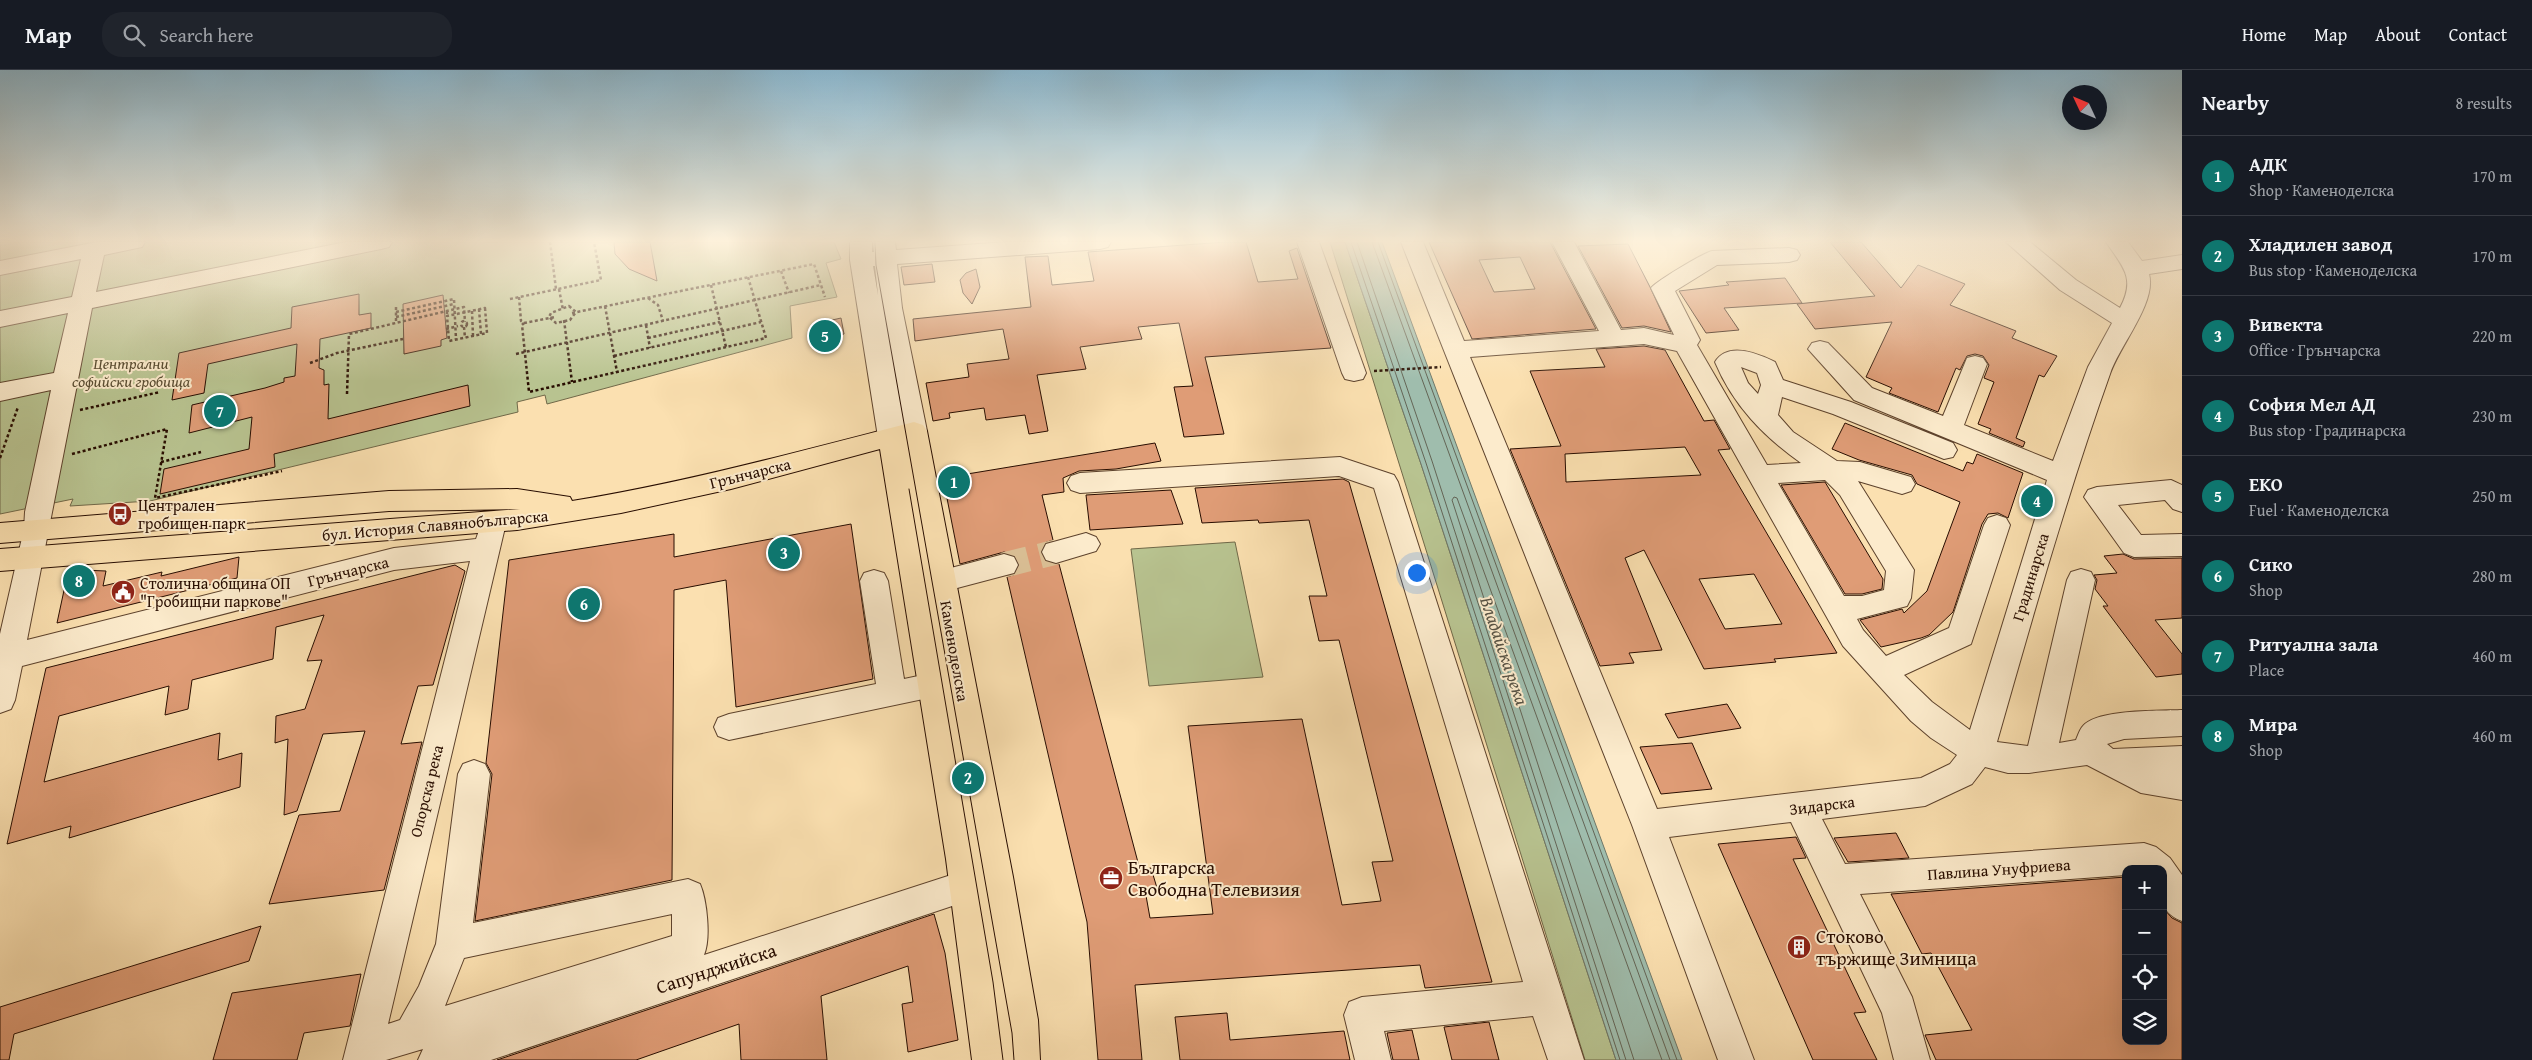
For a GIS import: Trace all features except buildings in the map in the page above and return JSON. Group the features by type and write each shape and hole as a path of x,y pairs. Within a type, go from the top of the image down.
{"main road":[{"name":"Грънчарска","path":"584,508 731,479 903,434"},
{"name":"Каменоделска","path":"903,434 942,581 947,682"},
{"name":"Каменоделска","path":"903,434 981,881 1020,1020 1022,1060"},
{"name":"бул. История Славянобългарска","path":"0,533 399,501 517,500 584,508"},
{"name":"бул. История Славянобългарска","path":"0,560 489,536 584,508"},
{"name":"Каменоделска","path":"981,881 990,1060"}],"street":[{"path":"0,700 37,529 38,512 44,483 56,454 58,415 85,288"},
{"path":"0,319 151,288"},
{"name":"Каменоделска","path":"878,288 903,434"},
{"path":"1324,288 1354,373"},
{"path":"1427,288 1449,358 1648,825 1736,1060"},
{"path":"1588,288 1614,338"},
{"path":"1662,288 1688,340 1685,345"},
{"path":"2070,288 2097,307 2124,320"},
{"name":"Градинарска","path":"1979,750 2061,475 2100,367 2138,295 2139,288"},
{"path":"1449,358 1644,336 1685,345 1853,638 1882,671 1939,728 1979,750 2007,759 2103,757 2182,760"},
{"path":"1820,349 1863,394 1947,439"},
{"path":"1765,416 1774,385 1767,368 1746,358 1736,357 1727,362 1738,387 1784,438 1831,470 1849,488 1900,570 1897,598 1862,607 1836,608"},
{"path":"1947,439 1975,364"},
{"path":"0,392 65,379"},
{"path":"1774,385 1842,408 2061,475"},
{"path":"1080,483 1340,466 1385,482 1566,1060"},
{"path":"1760,475 1831,470 1860,472 1902,484"},
{"path":"2182,502 2171,490 2097,497 2134,546 2182,545"},
{"path":"1882,671 1961,636 1997,525"},
{"name":"Грънчарска","path":"9,657 489,536"},
{"name":"Опорска река","path":"363,1054 489,536"},
{"path":"1056,552 1086,544"},
{"path":"942,581 1004,565"},
{"path":"2040,759 2082,580"},
{"path":"874,581 892,694"},
{"path":"729,727 947,682"},
{"path":"2182,723 2108,728 2095,733 2091,739 2103,757 2141,779 2182,786"},
{"name":"Зидарска","path":"1648,825 1925,792 1961,774 1979,750"},
{"path":"412,1034 431,998 453,944 474,774"},
{"path":"1800,807 1899,1010 1912,1060"},
{"name":"Павлина Унуфриева","path":"1836,880 2144,858 2153,865"},
{"name":"Сапунджийска","path":"436,1060 981,881"},
{"path":"2167,881 2182,904"},
{"path":"363,1054 412,1034 690,947 688,895 453,944"},
{"path":"1373,1060 1362,1015 1545,997"}],"path":[{"path":"510,299 561,288"},
{"path":"572,313 695,288"},
{"path":"712,288 726,347"},
{"path":"524,323 522,325 529,392 766,338 751,288"},
{"path":"787,288 789,293"},
{"path":"516,354 808,288"},
{"path":"822,288 825,297"},
{"path":"557,289 562,308"},
{"path":"519,297 521,321 524,323"},
{"path":"647,298 658,305 663,321"},
{"path":"396,312 454,299 456,340"},
{"path":"396,317 454,304"},
{"path":"426,305 427,316"},
{"path":"549,318 551,313 569,306 576,312"},
{"path":"605,306 617,372"},
{"path":"396,307 396,323"},
{"path":"347,394 349,334 464,307 473,336"},
{"path":"447,311 447,316 447,329 449,341 487,333 485,308 447,316"},
{"path":"479,309 481,334"},
{"path":"468,322 472,311"},
{"path":"549,318 557,323 564,322 570,320 576,312"},
{"path":"524,323 554,317"},
{"path":"447,329 462,326 468,322 486,319"},
{"path":"564,322 572,382"},
{"path":"648,338 720,322"},
{"path":"614,356 761,322"},
{"path":"646,325 650,348"},
{"path":"462,326 465,338"},
{"path":"683,330 685,340"},
{"path":"310,363 348,351 403,339"},
{"path":"1380,370 1449,358"},
{"path":"0,458 24,387"},
{"path":"58,415 160,392"},
{"path":"56,454 166,429 155,498 282,471"},
{"path":"161,462 201,452"}],"green space":[{"name":"Централни софийски гробища","path":"0,288 834,288 837,297 790,306 792,338 547,404 545,395 517,402 518,412 150,501 70,506 73,499 0,514"},
{"path":"1344,288 1361,288 1421,464 1616,1060 1585,1060"},
{"path":"1235,542 1263,677 1149,686 1131,549"}],"water":[{"name":"Владайска река","path":"1361,288 1399,288 1682,1060 1616,1060 1421,464"}],"tunnel":[{"path":"1004,565 1056,552"}],"tram line":[{"path":"880,288 1012,1033 1014,1060"},
{"path":"909,489 993,982 1003,1060"}],"place":[{"name":"EKO","path":"825,336"},
{"name":"Ритуална зала","path":"220,411"},
{"name":"АДК","path":"954,482"},
{"name":"София Мел АД","path":"2037,501"},
{"name":"Централен гробищен парк","path":"120,514"},
{"name":"Вивекта","path":"784,553"},
{"name":"Мира","path":"79,581"},
{"name":"Столична община ОП \"Гробищни паркове\"","path":"123,592"},
{"name":"Сико","path":"584,604"},
{"name":"Хладилен завод","path":"968,778"},
{"name":"Българска Свободна Телевизия","path":"1111,878"},
{"name":"Стоково тържище Зимница","path":"1799,947"}]}
